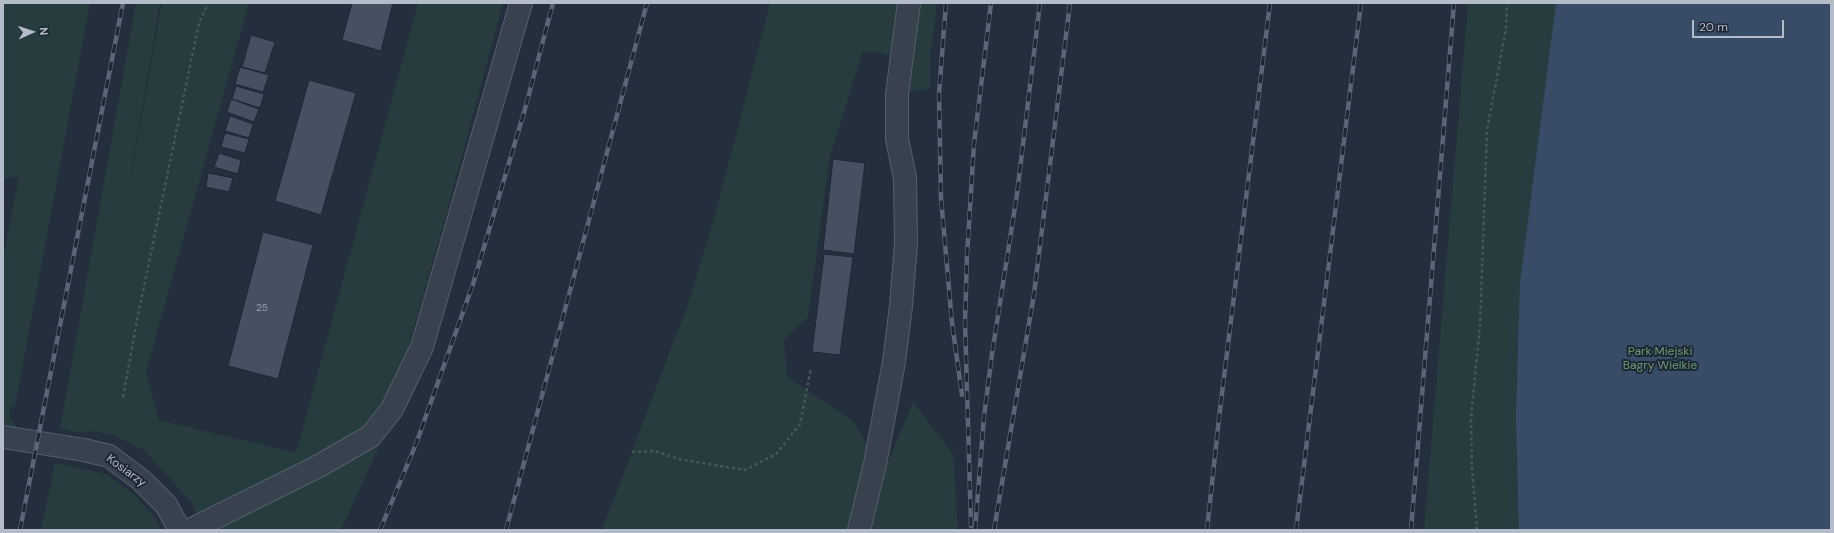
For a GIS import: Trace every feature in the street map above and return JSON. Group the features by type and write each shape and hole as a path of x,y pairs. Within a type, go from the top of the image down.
{"lane":[{"path":"190,530 317,467 371,436 392,409 422,348 521,3"},
{"path":"859,530 880,440 894,362 901,306 906,243 905,178 897,139 897,94 909,3"},
{"name":"Kosiarzy","path":"3,437 84,450 109,456 141,480 166,505 180,530"}],"path":[{"path":"123,397 143,292 199,23 208,3"},
{"path":"1477,530 1472,469 1471,418 1480,324 1487,130 1506,29 1508,3"},
{"path":"632,452 655,452 678,460 745,470 776,454 800,424 811,368"}],"green space":[{"path":"3,3 90,3 15,407 9,408 9,417 18,429 3,427 3,258 19,176 3,179"},
{"path":"136,3 160,3 122,227 162,3 249,3 146,372 159,420 296,453 418,3 503,3 449,204 377,451 341,530 201,530 192,503 144,450 113,435 91,431 84,433 60,429"},
{"path":"770,3 898,3 892,55 863,51 830,156 808,317 784,340 787,377 853,421 868,447 849,530 602,530 688,304 716,212"},
{"path":"920,3 937,3 930,56 930,89 907,92"},
{"name":"Park Miejski Bagry Wielkie","path":"1468,3 1831,3 1831,530 1424,530"},
{"path":"913,402 953,454 958,530 871,530 887,465"},
{"path":"55,463 106,474 135,495 155,518 161,530 41,530"}],"water":[{"name":"Park Miejski Bagry Wielkie","path":"1556,3 1831,3 1831,530 1519,530 1516,418 1520,283"}],"building":[{"path":"352,3 393,3 381,51 342,40"},
{"path":"251,35 275,42 265,73 242,67"},
{"path":"240,67 269,75 263,92 235,84"},
{"path":"309,80 356,93 321,215 275,201"},
{"path":"236,86 264,94 260,108 232,99"},
{"path":"231,99 259,109 254,122 227,112"},
{"path":"230,116 253,124 249,138 225,131"},
{"path":"225,133 249,139 245,153 221,147"},
{"path":"219,153 241,160 238,174 214,167"},
{"path":"833,159 865,163 854,254 823,250"},
{"path":"208,173 233,178 229,192 206,187"},
{"path":"263,232 313,245 278,379 228,366"},
{"path":"824,254 853,257 840,355 812,352"}],"railway":[{"path":"20,530 123,3"},
{"path":"380,530 416,444 473,284 525,109 553,3"},
{"path":"506,530 647,3"},
{"path":"946,3 939,94 941,198 952,323 962,395"},
{"path":"971,526 965,322 967,255 974,144 991,3"},
{"path":"975,530 984,417 992,354 1017,194 1040,3"},
{"path":"994,530 1034,294 1070,3"},
{"path":"1207,530 1219,418 1270,3"},
{"path":"1296,530 1361,3"},
{"path":"1411,530 1454,3"}]}
